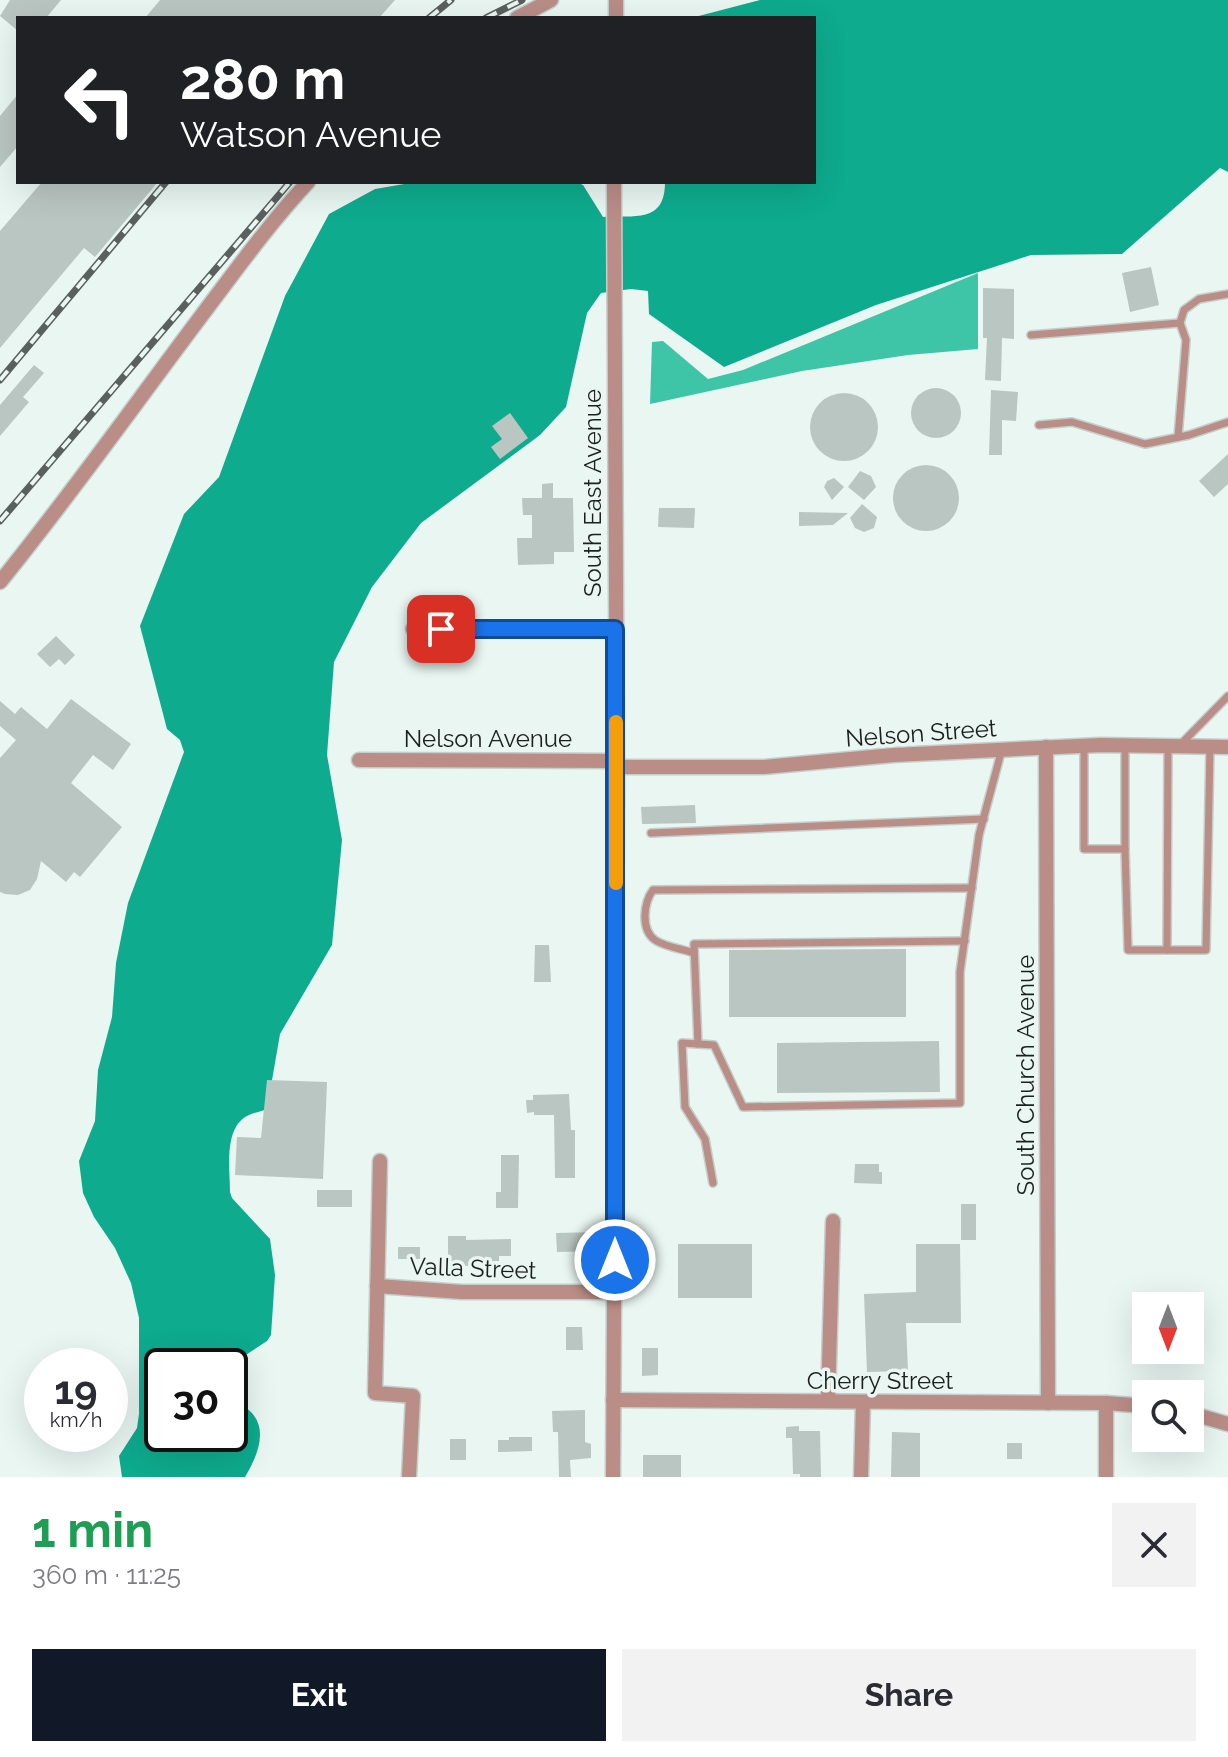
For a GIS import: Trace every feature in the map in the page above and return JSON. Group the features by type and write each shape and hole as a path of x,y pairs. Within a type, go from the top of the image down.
{"street":[{"path":"521,16 551,0"},
{"path":"0,582 233,273 306,184"},
{"name":"South East Avenue","path":"613,1477 617,764 614,184"},
{"path":"413,629 615,629"},
{"name":"Nelson Street","path":"617,764 764,767 894,755 1046,747 1228,747"},
{"name":"South Church Avenue","path":"1046,747 1048,1403"},
{"name":"Nelson Avenue","path":"359,760 617,764"},
{"path":"380,1161 375,1393 413,1396 409,1477"},
{"path":"828,1401 833,1221"},
{"name":"Valla Street","path":"377,1286 462,1292 615,1292"},
{"name":"Cherry Street","path":"613,1400 1132,1405"},
{"path":"861,1477 863,1402"},
{"path":"1106,1403 1106,1477"},
{"path":"1204,1417 1228,1424"}],"lane":[{"path":"1178,437 1186,340 1180,323 1184,310 1199,299 1228,294"},
{"path":"1031,335 1180,323"},
{"path":"1039,425 1072,422 1145,444 1228,422"},
{"path":"1167,950 1173,746 1228,696"},
{"path":"1125,745 1128,950 1206,950 1210,747"},
{"path":"1084,746 1084,849 1125,849"},
{"path":"713,1183 705,1139 685,1107 682,1043 714,1045 743,1107 960,1103 960,972 984,819 1002,749"},
{"path":"651,833 984,819"},
{"path":"694,953 655,940 648,931 645,912 647,898 653,890 972,888"},
{"path":"698,1044 694,944 965,941"}],"shaded area":[{"path":"760,0 1228,0 1228,172 1220,168 1122,254 1031,255 876,305 724,367 649,314 648,291 631,289 601,293 587,313 566,407 540,435 421,523 372,587 334,662 327,755 342,840 332,945 280,1034 267,1109 241,1121 235,1129 230,1149 232,1198 270,1239 275,1275 271,1335 248,1354 248,1348 144,1348 144,1452 248,1452 248,1410 258,1422 258,1450 245,1477 122,1477 119,1456 122,1452 128,1452 128,1442 137,1428 139,1414 139,1318 131,1283 83,1193 79,1161 95,1121 98,1070 112,1017 116,963 128,903 184,752 180,740 167,729 140,626 184,514 219,477 285,296 329,214 375,189 404,184 581,184 603,217 636,216 654,211 660,205 665,184 816,184 816,16 699,16"},
{"path":"978,273 978,349 908,355 802,371 650,404 652,342 663,341 708,379 743,370"}],"building":[{"path":"10,0 61,0 48,16 16,16 16,29 0,16"},
{"path":"160,0 395,0 381,16 147,16"},
{"path":"16,96 16,148 0,167 0,116"},
{"path":"40,184 156,184 95,257 84,248 0,348 0,231"},
{"path":"1151,267 1159,305 1130,312 1122,273"},
{"path":"983,288 1014,289 1014,339 1002,338 1001,381 985,380 987,338 983,338"},
{"path":"34,365 44,373 23,397 29,402 0,436 0,405"},
{"path":"936,388 953,396 961,413 953,430 936,438 919,430 911,413 919,396"},
{"path":"991,390 1018,392 1016,421 1002,420 1002,455 989,455"},
{"path":"844,393 868,403 878,427 868,451 844,461 820,451 810,427 820,403"},
{"path":"510,413 528,438 500,459 491,447 502,439 492,426"},
{"path":"1228,454 1228,484 1214,497 1199,481"},
{"path":"919,465 933,465 945,470 954,479 959,498 957,511 950,522 933,531 919,531 907,526 898,517 893,505 893,491 898,479 907,470"},
{"path":"860,471 871,476 876,487 864,500 848,487"},
{"path":"834,478 844,487 832,500 824,487 827,481"},
{"path":"553,483 553,498 573,498 574,552 554,552 554,564 518,565 517,538 532,538 532,515 523,515 522,498 542,498 542,484"},
{"path":"862,504 877,517 874,528 864,532 855,528 850,518"},
{"path":"659,508 695,508 694,528 658,527"},
{"path":"799,512 848,513 833,525 799,526"},
{"path":"56,636 75,655 65,665 59,659 50,667 37,654"},
{"path":"71,699 131,744 113,770 93,755 71,783 122,827 80,877 74,872 66,882 41,861 37,879 30,890 18,895 5,894 0,892 0,758 16,740 0,726 0,701 15,714 21,707 47,729"},
{"path":"695,805 696,823 642,824 641,807"},
{"path":"535,945 549,945 551,982 534,982"},
{"path":"906,949 906,1017 729,1017 729,950"},
{"path":"939,1041 940,1092 777,1093 777,1043"},
{"path":"267,1080 327,1082 323,1179 235,1175 237,1137 261,1138"},
{"path":"569,1094 571,1130 575,1130 575,1178 555,1178 554,1115 527,1113 526,1100 533,1100 533,1095"},
{"path":"501,1155 519,1155 518,1208 496,1208 496,1192 501,1192"},
{"path":"855,1164 879,1164 882,1184 854,1183"},
{"path":"317,1190 352,1190 352,1207 317,1207"},
{"path":"961,1204 976,1204 976,1240 961,1240"},
{"path":"599,1232 599,1251 557,1252 556,1233"},
{"path":"448,1236 466,1236 466,1240 511,1239 511,1256 499,1256 499,1261 490,1261 490,1269 448,1266"},
{"path":"678,1244 752,1244 752,1298 678,1298"},
{"path":"916,1244 960,1244 961,1323 906,1323 908,1371 867,1372 864,1294 916,1292"},
{"path":"398,1247 420,1247 420,1259 398,1259"},
{"path":"566,1327 582,1327 583,1350 566,1350"},
{"path":"642,1348 658,1348 658,1375 642,1376"},
{"path":"585,1410 585,1442 591,1444 591,1458 570,1460 571,1477 559,1477 558,1432 553,1432 552,1411"},
{"path":"799,1426 799,1431 820,1431 821,1477 793,1474 792,1438 786,1438 786,1427"},
{"path":"892,1432 920,1433 920,1477 891,1477"},
{"path":"509,1437 532,1437 532,1451 498,1452 498,1440 509,1440"},
{"path":"450,1439 466,1439 466,1460 450,1460"},
{"path":"1007,1443 1022,1443 1022,1459 1007,1459"},
{"path":"643,1455 681,1455 681,1477 643,1477"}],"railway":[{"path":"431,16 451,0"},
{"path":"490,16 522,0"},
{"path":"0,380 164,184"},
{"path":"0,521 288,184"}],"slow traffic":[{"path":"616,722 616,883"}],"route":[{"path":"441,629 615,629 615,1260"}]}
